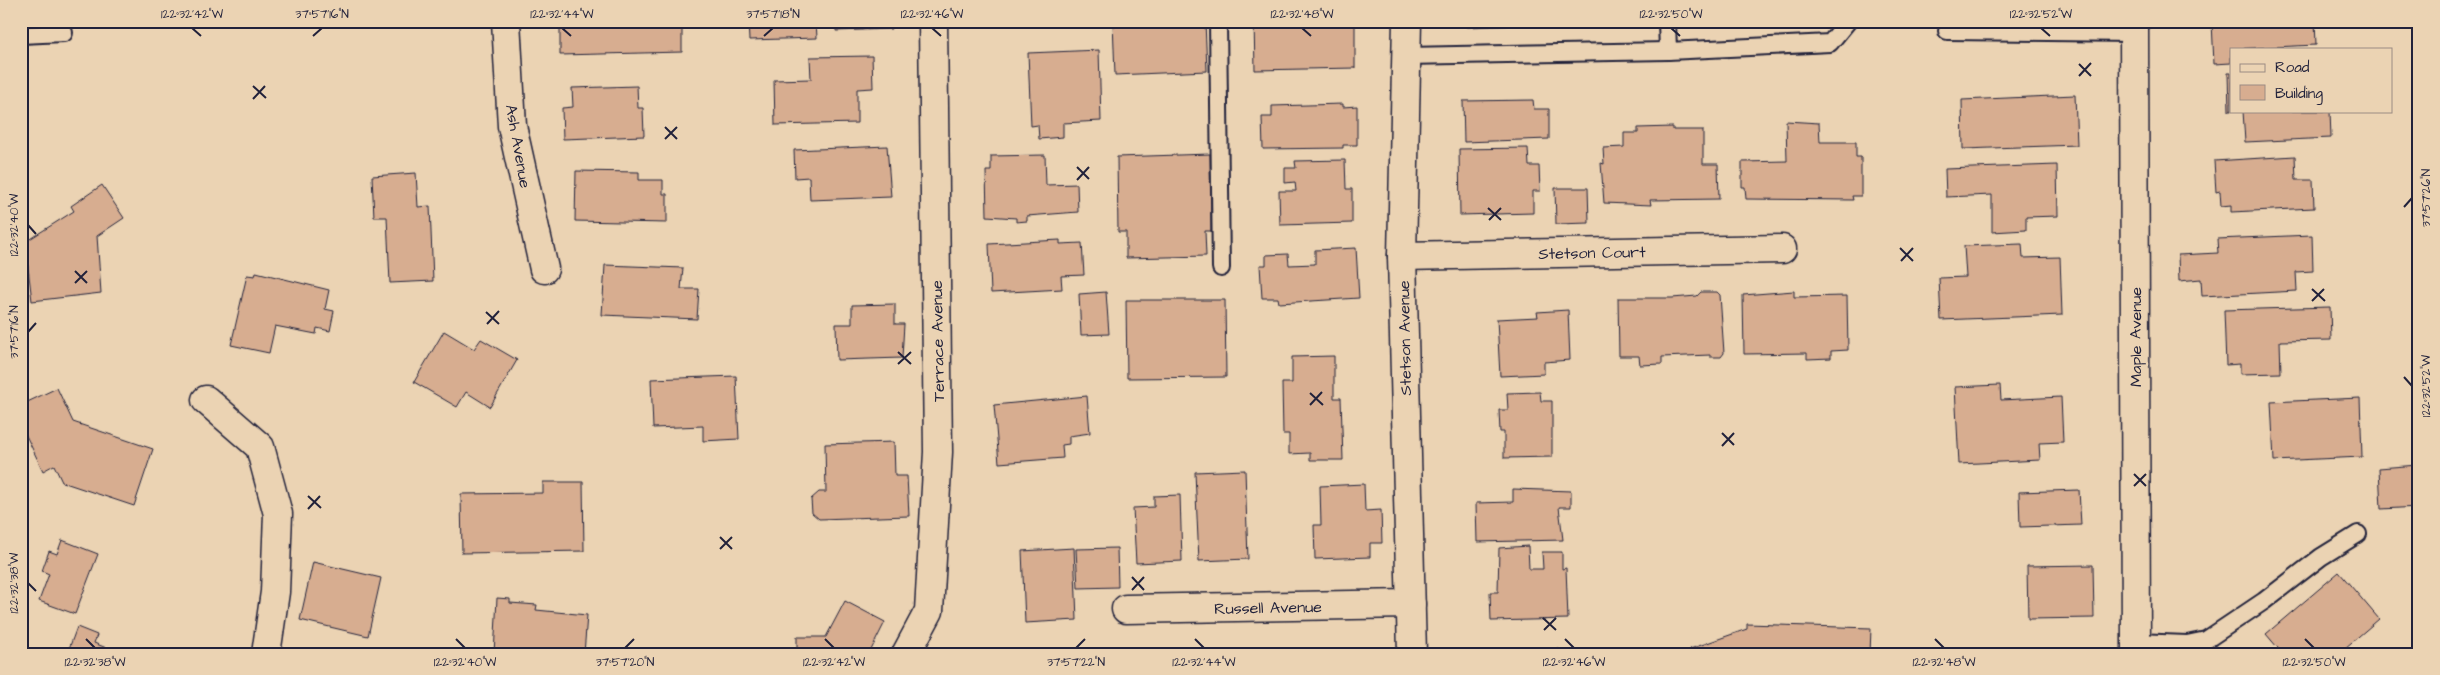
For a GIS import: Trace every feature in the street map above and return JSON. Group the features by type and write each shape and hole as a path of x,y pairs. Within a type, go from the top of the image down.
{"street":[{"name":"Ash Avenue","path":"506,21 512,126 544,269"},
{"name":"Terrace Avenue","path":"906,654 929,611 938,452 933,21"},
{"name":"Stetson Avenue","path":"1407,21 1402,256 1412,654"},
{"name":"Maple Avenue","path":"2134,27 2136,648"},
{"name":"Stetson Court","path":"1402,256 1782,249"},
{"path":"206,400 260,447 278,514 275,592 266,654"},
{"name":"Russell Avenue","path":"1126,609 1411,604"}],"lane":[{"path":"1218,21 1221,268"},
{"path":"1667,21 1668,51"},
{"path":"1406,56 1668,51 1830,43 1848,21"},
{"path":"1947,31 2134,27"},
{"path":"21,34 64,33"},
{"path":"2136,648 2187,644 2206,640 2264,601 2320,557 2358,534"}],"building":[{"path":"570,21 682,21 682,52 560,55 560,24 570,24"},
{"path":"748,21 816,21 817,38 749,40"},
{"path":"836,21 891,21 891,29 836,31"},
{"path":"1113,21 1205,21 1207,71 1115,75"},
{"path":"1254,21 1355,21 1355,68 1255,70"},
{"path":"1467,21 1634,21 1467,27"},
{"path":"2315,21 2316,45 2230,48 2230,63 2214,64 2212,22"},
{"path":"1099,50 1101,121 1063,123 1063,137 1039,139 1038,125 1031,126 1028,53"},
{"path":"872,56 873,88 857,89 857,123 775,125 774,80 811,79 810,57"},
{"path":"2228,73 2230,73 2230,111"},
{"path":"637,86 638,108 643,108 644,136 563,139 562,108 573,107 572,88"},
{"path":"2075,95 2077,145 1963,149 1962,100"},
{"path":"1533,100 1534,109 1549,109 1549,139 1464,142 1463,101"},
{"path":"1343,104 1343,107 1357,106 1357,145 1343,145 1343,148 1263,149 1262,117 1272,117 1272,106"},
{"path":"2243,112 2330,112 2331,138 2245,142"},
{"path":"1786,121 1819,123 1820,142 1856,142 1856,157 1861,157 1861,196 1852,196 1853,200 1746,199 1745,187 1742,187 1742,162 1787,161"},
{"path":"1673,127 1673,130 1703,130 1703,164 1718,164 1719,199 1650,200 1651,205 1604,203 1601,163 1604,164 1603,148 1624,147 1624,133 1638,133 1638,128"},
{"path":"887,146 891,197 810,200 809,177 795,178 794,150"},
{"path":"1528,148 1529,166 1539,166 1540,191 1533,191 1533,213 1460,215 1459,149"},
{"path":"1210,154 1211,231 1205,231 1206,256 1126,258 1126,232 1118,232 1117,157"},
{"path":"1045,155 1046,185 1077,184 1078,212 1027,216 1027,221 1016,222 1016,218 987,216 986,171 991,171 991,156"},
{"path":"2295,156 2296,180 2313,180 2314,208 2231,212 2231,205 2221,206 2220,191 2216,192 2214,161"},
{"path":"1345,160 1346,189 1352,189 1352,223 1280,225 1279,191 1296,191 1295,182 1285,183 1285,168 1296,168 1295,161"},
{"path":"2057,165 2058,216 2026,217 2026,230 1992,232 1992,195 1946,197 1945,169"},
{"path":"576,171 639,172 639,180 663,180 663,194 667,194 667,223 575,221"},
{"path":"416,173 418,207 430,206 433,281 390,283 387,217 374,217 372,176"},
{"path":"102,185 124,218 97,236 101,293 32,301 25,242 74,211 71,206"},
{"path":"1555,188 1588,188 1589,223 1556,224"},
{"path":"2312,235 2313,271 2296,272 2297,291 2202,296 2201,279 2179,281 2178,255 2218,253 2217,239"},
{"path":"1060,240 1060,244 1082,243 1084,275 1061,276 1062,289 991,293 989,244"},
{"path":"2022,244 2023,258 2060,257 2062,315 1941,320 1939,278 1966,277 1964,246"},
{"path":"1356,248 1359,298 1279,303 1278,298 1262,298 1260,265 1266,265 1266,255 1288,254 1289,265 1315,264 1315,250"},
{"path":"605,265 683,268 681,289 699,289 697,319 602,315"},
{"path":"256,272 329,290 325,309 334,311 330,331 317,328 316,334 275,326 269,353 231,345 247,275 255,276"},
{"path":"1794,291 1794,297 1847,296 1848,350 1831,351 1831,358 1807,359 1807,353 1744,354 1743,295"},
{"path":"1106,292 1109,334 1081,335 1079,294"},
{"path":"1701,292 1717,292 1720,295 1724,353 1721,357 1710,357 1710,355 1662,357 1662,364 1640,365 1639,356 1619,356 1618,298 1672,298 1697,296"},
{"path":"1126,300 1225,300 1226,377 1127,378"},
{"path":"895,304 895,324 904,324 902,358 837,360 836,324 852,324 852,305"},
{"path":"2330,307 2331,340 2280,341 2281,373 2240,374 2240,364 2226,365 2224,310"},
{"path":"1568,310 1570,360 1544,362 1544,374 1500,376 1497,319 1538,317 1537,312"},
{"path":"444,331 474,349 481,339 517,360 490,407 466,392 457,407 414,382"},
{"path":"1334,356 1334,398 1341,398 1343,460 1310,460 1310,453 1289,454 1289,434 1283,434 1282,383 1292,383 1292,357"},
{"path":"736,376 739,439 703,441 703,426 653,428 651,379"},
{"path":"2000,385 2001,400 2061,397 2063,442 2039,443 2040,460 1959,464 1955,387"},
{"path":"57,388 73,422 153,449 134,506 62,482 54,465 43,471 21,425 21,405"},
{"path":"1540,392 1541,401 1552,401 1552,457 1504,458 1504,432 1500,432 1499,410 1508,410 1507,393"},
{"path":"1087,396 1090,433 1069,436 1069,444 1062,445 1063,458 999,463 994,405"},
{"path":"2360,398 2362,457 2274,461 2271,402"},
{"path":"894,442 895,476 907,476 909,516 819,519 812,513 811,499 819,492 826,492 825,444"},
{"path":"2418,465 2419,507 2381,509 2379,468"},
{"path":"1245,470 1248,559 1199,561 1195,472"},
{"path":"543,482 583,482 584,551 462,553 461,494 543,493"},
{"path":"1364,484 1365,511 1381,510 1382,543 1370,543 1370,557 1315,559 1314,525 1321,525 1320,486"},
{"path":"1513,489 1571,491 1571,507 1559,507 1563,540 1477,542 1476,503 1513,502"},
{"path":"2079,490 2081,525 2020,527 2019,492"},
{"path":"1180,495 1182,561 1136,563 1133,508 1154,507 1154,496"},
{"path":"62,540 98,554 75,614 39,601 49,574 42,571 49,551 57,554"},
{"path":"1528,546 1529,569 1543,569 1542,552 1562,552 1562,569 1566,568 1568,619 1491,621 1490,592 1498,592 1499,548"},
{"path":"1074,548 1077,620 1025,623 1022,551"},
{"path":"1117,548 1118,587 1078,588 1076,549"},
{"path":"313,562 381,578 368,636 300,620"},
{"path":"2093,565 2094,618 2028,619 2027,566"},
{"path":"2339,572 2379,619 2338,654 2283,654 2266,634"},
{"path":"497,598 510,599 510,603 537,605 536,610 587,615 584,654 494,654"},
{"path":"845,601 885,622 869,654 797,654 797,637 826,637"},
{"path":"1747,624 1871,628 1870,654 1691,654 1690,649 1747,629"},
{"path":"77,627 97,635 94,643 109,649 107,654 67,654"},
{"path":"1559,649 1559,654 1498,654 1498,650"}]}
